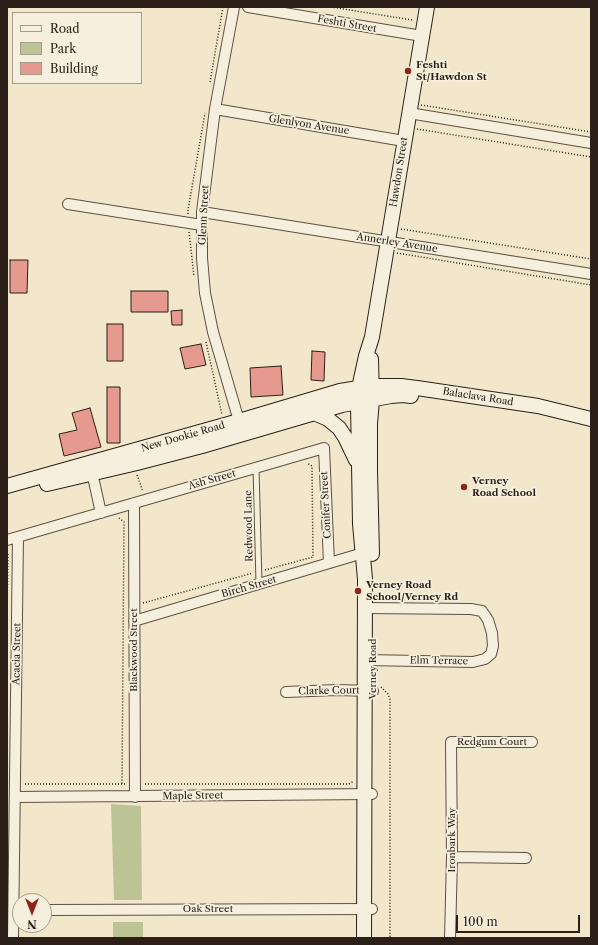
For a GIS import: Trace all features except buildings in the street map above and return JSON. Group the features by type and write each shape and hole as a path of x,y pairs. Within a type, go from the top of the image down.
{"street":[{"name":"Glenn Street","path":"234,7 215,109 202,212 202,258 205,293 213,332 239,421"},
{"name":"Feshti Street","path":"248,7 422,36"},
{"name":"Hawdon Street","path":"358,403 367,391 366,356 372,337 427,7"},
{"name":"Glenlyon Avenue","path":"215,109 404,141"},
{"path":"409,113 591,143"},
{"path":"68,204 202,225"},
{"name":"Annerley Avenue","path":"202,212 591,274"},
{"name":"New Dookie Road","path":"7,495 50,483 239,421 340,391 367,391"},
{"name":"Balaclava Road","path":"367,391 391,396 402,395 540,416 587,418"},
{"name":"Verney Road","path":"367,391 370,424 373,580 368,608"},
{"name":"New Dookie Road","path":"7,486 202,446 342,405 358,403"},
{"name":"Verney Road","path":"358,403 360,524 364,579 368,608 368,660 370,687 368,909 364,938"},
{"path":"314,413 328,419 340,428 351,448 359,470"},
{"name":"Ash Street","path":"7,540 324,448"},
{"name":"Conifer Street","path":"324,448 329,564"},
{"path":"91,469 101,513"},
{"name":"Blackwood Street","path":"134,503 135,796"},
{"name":"Acacia Street","path":"17,893 15,798 18,537"},
{"name":"Birch Street","path":"134,621 363,553"},
{"name":"Elm Terrace","path":"368,608 471,609 482,611 488,620 492,632 493,646 491,654 485,659 473,662 368,660"},
{"name":"Clarke Court","path":"286,692 370,687"},
{"name":"Redgum Court","path":"452,742 532,742"},
{"name":"Ironbark Way","path":"450,938 452,742"},
{"name":"Maple Street","path":"15,798 368,794"},
{"path":"452,856 526,858"},
{"name":"Verney Road","path":"368,909 372,938"},
{"name":"Oak Street","path":"52,910 368,909"}],"lane":[{"name":"Redwood Lane","path":"256,467 259,584"}],"path":[{"path":"331,7 412,20"},
{"path":"421,104 591,132"},
{"path":"416,129 591,157"},
{"path":"401,229 591,259"},
{"path":"136,473 145,500"},
{"path":"115,514 124,522 122,784"},
{"path":"370,687 388,694 390,699 390,938"},
{"path":"23,784 349,784 355,780"}],"green space":[{"path":"111,804 141,806 142,900 114,900"},
{"path":"113,922 143,922 143,938 113,938"}],"place":[{"name":"Feshti St/Hawdon St","path":"408,71"},
{"name":"Verney Road School","path":"464,487"},
{"name":"Verney Road School/Verney Rd","path":"358,591"}]}
